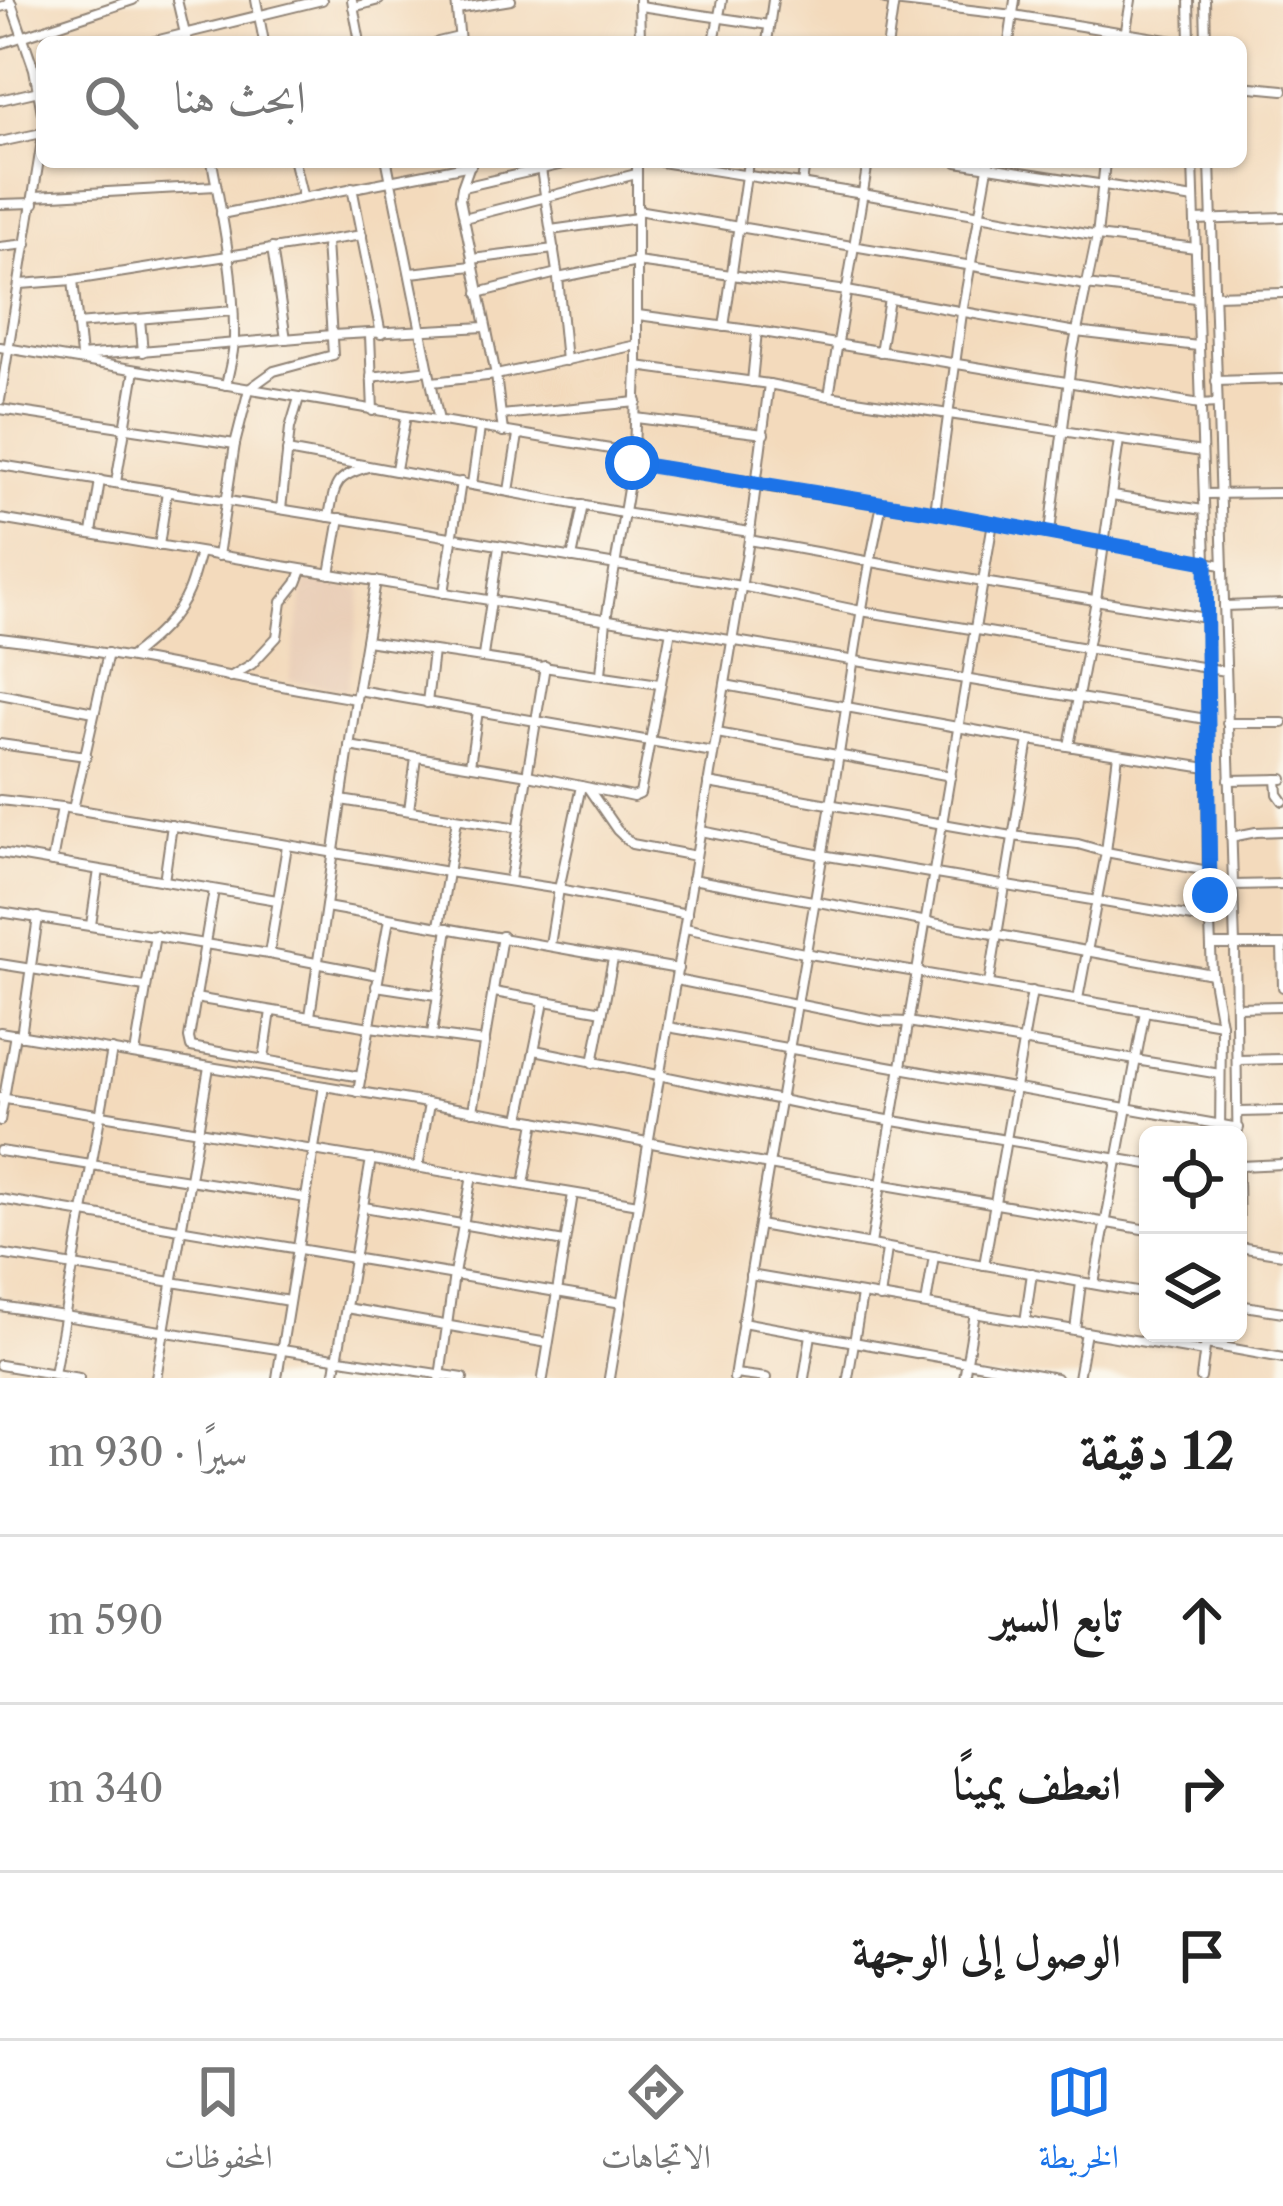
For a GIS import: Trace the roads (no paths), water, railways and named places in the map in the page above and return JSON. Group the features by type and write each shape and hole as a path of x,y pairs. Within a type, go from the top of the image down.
{"street":[{"path":"0,44 134,0"},
{"path":"177,0 186,36"},
{"path":"256,0 263,36"},
{"path":"192,36 322,0"},
{"path":"359,36 353,3 379,0"},
{"path":"459,36 457,5 511,0"},
{"path":"715,36 722,0"},
{"path":"767,36 773,0"},
{"path":"1010,36 1015,0"},
{"path":"1125,36 1131,0"},
{"path":"1189,0 1190,36"},
{"path":"1205,0 1207,36"},
{"path":"888,36 891,1 1013,16 1115,36"},
{"path":"0,7 11,2 36,64"},
{"path":"640,36 640,3 769,25"},
{"path":"1247,87 1283,90"},
{"path":"0,100 36,92"},
{"path":"0,142 36,138"},
{"path":"40,168 21,284 4,348 0,404 235,444"},
{"path":"213,168 228,256 235,343 226,385"},
{"path":"295,168 302,196"},
{"path":"389,168 439,422"},
{"path":"220,214 451,168"},
{"path":"469,168 460,199 496,375 502,432"},
{"path":"462,187 545,168"},
{"path":"601,674 637,418 637,168"},
{"path":"698,168 1097,236 1196,248"},
{"path":"724,327 748,168"},
{"path":"802,184 804,168"},
{"path":"829,396 867,168"},
{"path":"935,512 987,168"},
{"path":"1004,168 1194,199"},
{"path":"1049,532 1104,168"},
{"path":"1193,168 1206,562 1208,871 1212,974 1221,1024 1220,1126"},
{"path":"1210,168 1239,1126"},
{"path":"541,169 566,361"},
{"path":"464,218 637,174"},
{"path":"0,204 216,186"},
{"path":"352,188 375,334 373,411"},
{"path":"551,230 637,214 739,225 1086,285 1196,298"},
{"path":"1194,220 1283,217"},
{"path":"21,284 362,235"},
{"path":"218,556 235,444 249,389 274,371 332,357 326,242"},
{"path":"0,248 27,244"},
{"path":"272,248 286,340"},
{"path":"411,273 554,249"},
{"path":"478,292 637,262 847,291 1076,332 1198,346"},
{"path":"73,280 81,359"},
{"path":"1214,295 1283,293"},
{"path":"880,352 889,299"},
{"path":"77,324 233,311"},
{"path":"638,315 1216,403"},
{"path":"140,319 143,352"},
{"path":"81,359 332,335 485,327"},
{"path":"752,382 757,331"},
{"path":"432,382 496,375 637,345"},
{"path":"4,348 480,428 1222,566"},
{"path":"638,366 1202,452"},
{"path":"116,482 135,370"},
{"path":"371,377 429,370"},
{"path":"1216,381 1283,379"},
{"path":"609,1378 742,586 770,384"},
{"path":"280,509 299,398"},
{"path":"501,415 637,403"},
{"path":"396,470 406,416"},
{"path":"637,418 764,434"},
{"path":"444,593 452,538 480,428"},
{"path":"509,491 518,435"},
{"path":"1069,746 1119,440"},
{"path":"287,451 983,582 1206,618"},
{"path":"0,465 1225,670"},
{"path":"330,574 335,485 347,473 375,465"},
{"path":"92,533 100,480"},
{"path":"159,545 167,490"},
{"path":"1204,494 1283,493"},
{"path":"1112,496 1203,510"},
{"path":"766,1378 735,1376 742,1322 882,504"},
{"path":"572,558 583,505"},
{"path":"0,519 1206,718"},
{"path":"871,1244 993,523"},
{"path":"483,656 499,547"},
{"path":"130,657 157,634 183,601 200,553"},
{"path":"230,677 255,661 277,637 282,602 302,570"},
{"path":"310,1016 376,581"},
{"path":"1224,606 1283,604"},
{"path":"349,746 637,797 671,630"},
{"path":"0,638 713,752"},
{"path":"366,641 659,683"},
{"path":"427,703 433,650"},
{"path":"73,809 108,652"},
{"path":"510,880 545,667"},
{"path":"725,686 1207,768"},
{"path":"0,694 94,712"},
{"path":"470,765 478,711"},
{"path":"1227,724 1283,723"},
{"path":"717,733 951,776"},
{"path":"989,984 1029,740"},
{"path":"0,744 86,756"},
{"path":"1078,999 1106,853 1118,754"},
{"path":"410,810 416,758"},
{"path":"1229,780 1280,779 1278,794 1283,802"},
{"path":"708,783 1078,844 1208,871"},
{"path":"584,787 632,844 696,856"},
{"path":"550,945 584,787"},
{"path":"0,800 510,880 687,914"},
{"path":"341,800 519,828"},
{"path":"52,862 62,807"},
{"path":"432,1034 457,819"},
{"path":"164,881 172,825"},
{"path":"700,831 1210,920"},
{"path":"1231,837 1283,831"},
{"path":"269,954 287,846"},
{"path":"0,853 277,900"},
{"path":"91,925 99,870"},
{"path":"692,879 1212,974"},
{"path":"1233,885 1283,884"},
{"path":"214,890 191,1047 362,1077"},
{"path":"326,908 550,945 881,1021 1220,1074"},
{"path":"0,912 317,963 436,995"},
{"path":"0,1121 32,969 38,917"},
{"path":"358,1092 389,919"},
{"path":"685,928 804,953 1221,1024"},
{"path":"135,1054 155,935"},
{"path":"472,1111 502,936"},
{"path":"1212,945 1282,945 1283,987"},
{"path":"593,1063 613,959"},
{"path":"0,964 145,987"},
{"path":"984,1265 1032,991"},
{"path":"494,992 602,1011"},
{"path":"195,998 485,1042"},
{"path":"520,1119 544,1002"},
{"path":"1236,1007 1283,1006"},
{"path":"264,1059 272,1011"},
{"path":"1094,1284 1145,1011"},
{"path":"668,1028 1126,1108 1203,1126"},
{"path":"0,1032 1139,1228"},
{"path":"54,1374 112,1050"},
{"path":"535,1050 781,1100 1139,1163"},
{"path":"1238,1060 1283,1059"},
{"path":"156,1378 209,1066"},
{"path":"277,1378 324,1086"},
{"path":"2,1098 638,1204"},
{"path":"418,1167 429,1104"},
{"path":"1239,1112 1283,1111"},
{"path":"524,1184 536,1121"},
{"path":"0,1151 306,1198"},
{"path":"334,1378 371,1159"},
{"path":"1247,1166 1283,1164"},
{"path":"440,1376 472,1176"},
{"path":"543,1378 573,1194"},
{"path":"0,1199 622,1304"},
{"path":"364,1207 564,1241"},
{"path":"759,1225 1139,1292"},
{"path":"1247,1248 1283,1254"},
{"path":"880,1298 887,1249"},
{"path":"0,1255 289,1301"},
{"path":"926,1304 934,1256"},
{"path":"1024,1322 1032,1273"},
{"path":"750,1275 1086,1332 1206,1343 1283,1358"},
{"path":"1075,1330 1081,1283"},
{"path":"848,1378 862,1295"},
{"path":"0,1306 463,1378"},
{"path":"1247,1306 1283,1312"},
{"path":"346,1308 548,1343"},
{"path":"964,1378 974,1313"},
{"path":"742,1322 1056,1378"},
{"path":"1078,1378 1086,1332"},
{"path":"804,1378 811,1335"},
{"path":"1201,1378 1206,1343"},
{"path":"0,1365 79,1378"}]}
